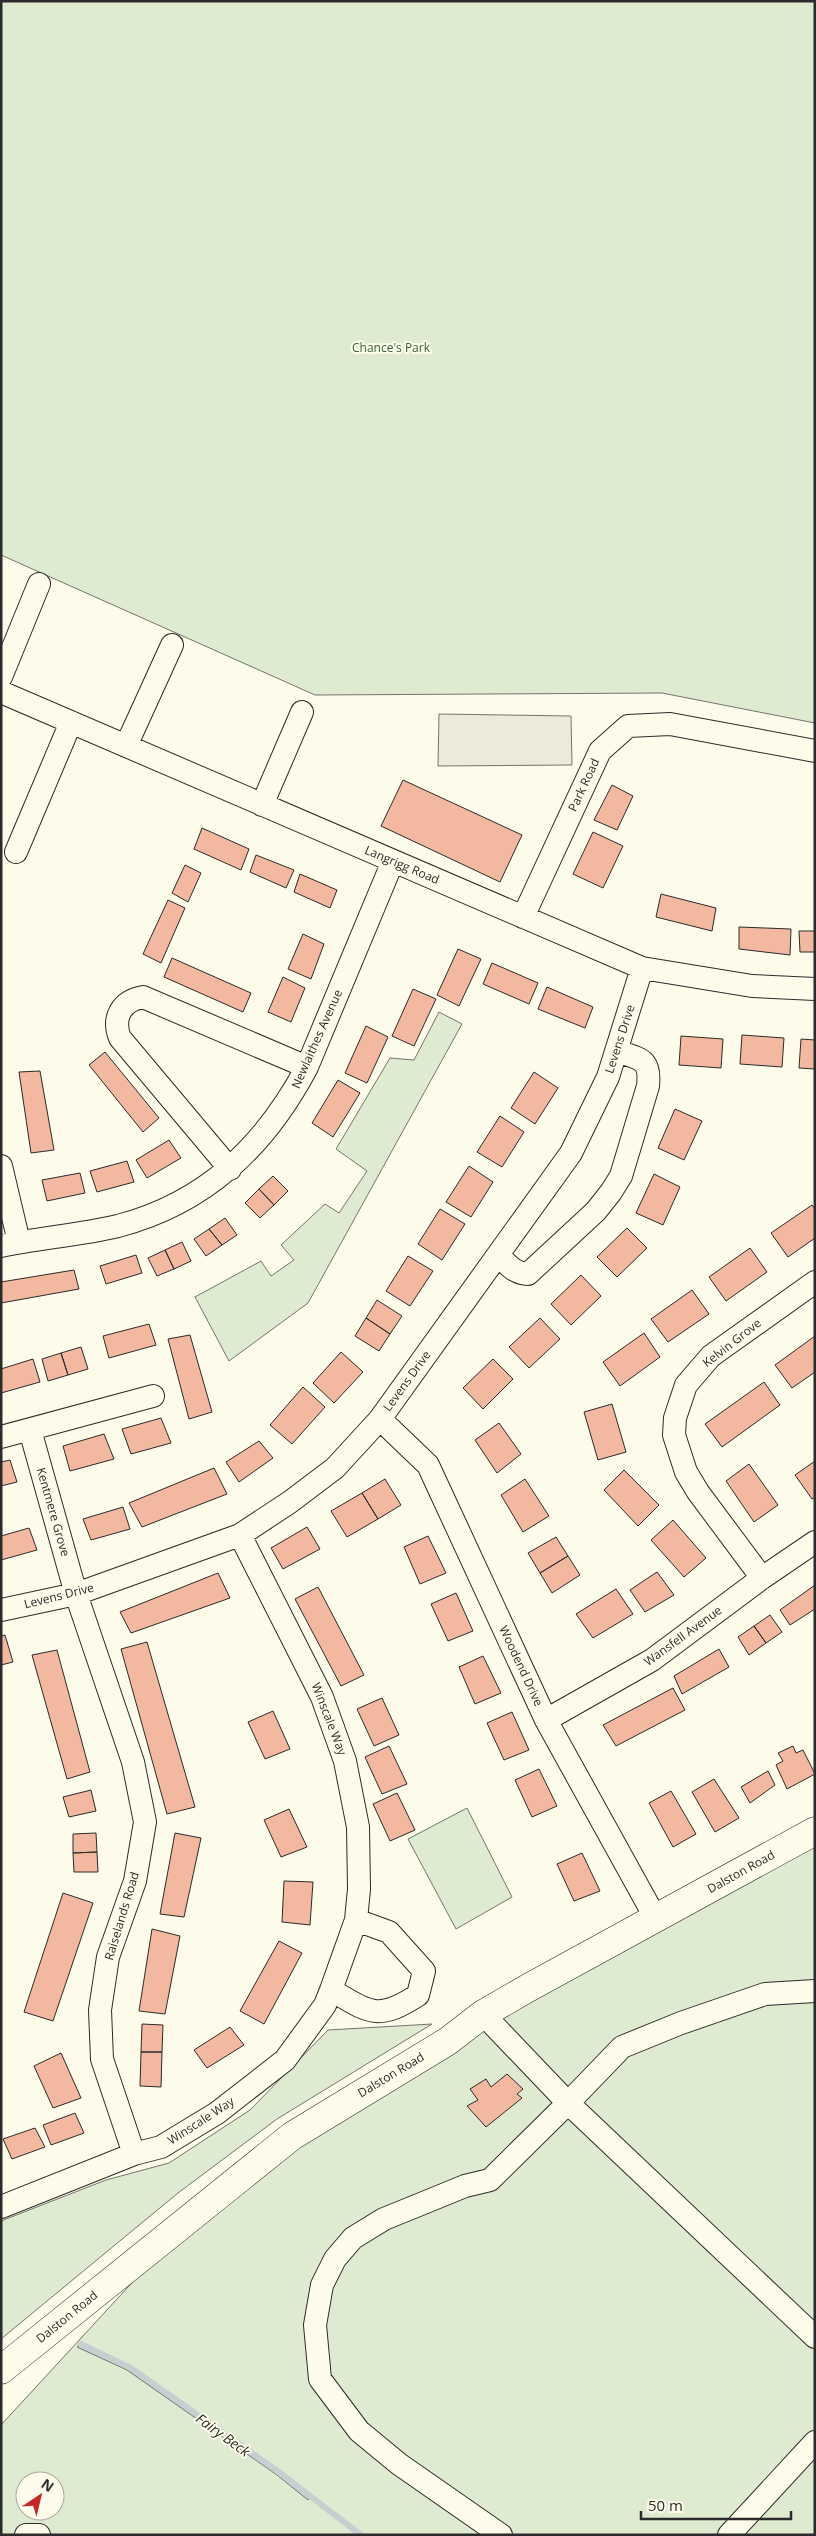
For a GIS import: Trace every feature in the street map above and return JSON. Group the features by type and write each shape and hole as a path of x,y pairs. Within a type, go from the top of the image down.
{"main road":[{"name":"Dalston Road","path":"1,2370 292,2136 448,2041 483,2014 815,1832"}],"street":[{"path":"1,677 40,584"},
{"path":"126,746 172,645"},
{"name":"Langrigg Road","path":"1,692 642,968 752,986 815,989"},
{"path":"262,805 302,712"},
{"path":"16,852 71,722"},
{"name":"Park Road","path":"523,917 600,751 628,726 670,724 815,751"},
{"name":"Newlaithes Avenue","path":"10,1244 117,1226 151,1214 200,1189 230,1169 275,1121 307,1067 394,861"},
{"name":"Levens Drive","path":"1,1610 76,1594 240,1535 290,1502 335,1468 380,1419 571,1153 608,1077 642,968"},
{"path":"230,1169 120,1038 116,1020 119,1012 132,999 143,997 307,1067"},
{"path":"498,1255 513,1270 522,1274 528,1274 596,1211 621,1176 648,1086 650,1070 646,1063 638,1058 616,1051"},
{"path":"1,1166 10,1244"},
{"name":"Kelvin Grove","path":"762,1578 698,1492 686,1472 674,1436 675,1418 686,1385 711,1356 815,1282"},
{"path":"1,1437 153,1396"},
{"name":"Woodend Drive","path":"380,1419 428,1465 546,1720 656,1919"},
{"name":"Kentmere Grove","path":"30,1430 76,1594"},
{"name":"Winscale Way","path":"1,2207 134,2154 161,2146 217,2112 285,2060 326,2005 356,1920 359,1889 358,1827 345,1761 322,1696 240,1535"},
{"name":"Wansfell Avenue","path":"546,1720 652,1660 762,1578 815,1542"},
{"name":"Raiselands Road","path":"76,1594 133,1762 145,1822 135,1880 108,1957 100,2010 102,2059 134,2154"},
{"path":"331,1990 355,2004 379,2013 396,2010 418,1995 424,1971 389,1932 356,1920"},
{"path":"501,2535 399,2464 359,2431 320,2379 315,2325 322,2285 334,2259 353,2238 384,2220 464,2186 490,2180 622,2047 681,2022 765,1994 815,1991"},
{"path":"483,2014 568,2103 815,2337"},
{"path":"729,2535 815,2442"},
{"path":"26,2535 39,2535"}],"green space":[{"name":"Chance's Park","path":"1,1 815,1 815,723 662,693 315,695 1,555"},
{"path":"439,1012 462,1024 308,1303 229,1361 195,1297 261,1261 271,1276 294,1260 281,1245 325,1204 339,1213 367,1171 336,1149 390,1058 414,1060"},
{"path":"467,1808 512,1897 456,1929 408,1839"},
{"path":"815,1845 815,2535 1,2535 1,2425 199,2210 528,1991"},
{"path":"432,2024 277,2119 178,2193 1,2339 1,2221 106,2180 169,2163 250,2110 328,2030"}],"shaded area":[{"path":"439,714 571,716 572,765 438,766"}],"water":[{"path":"81,2344 131,2368 310,2497 308,2500 277,2475 127,2370 77,2347"}],"building":[{"path":"403,780 522,835 500,882 381,826"},
{"path":"612,785 633,796 617,830 594,820"},
{"path":"202,828 249,849 241,870 194,849"},
{"path":"593,832 623,846 603,888 573,874"},
{"path":"256,855 294,870 286,888 250,872"},
{"path":"185,865 201,873 188,902 172,893"},
{"path":"300,874 337,890 330,908 294,892"},
{"path":"661,894 716,908 712,931 656,917"},
{"path":"168,900 185,908 161,963 143,954"},
{"path":"739,927 791,929 790,955 739,949"},
{"path":"799,931 815,931 815,952 800,952"},
{"path":"303,934 324,944 311,979 288,969"},
{"path":"458,949 481,959 459,1006 437,995"},
{"path":"172,958 251,993 243,1012 164,977"},
{"path":"492,963 538,983 529,1004 483,984"},
{"path":"283,977 305,988 291,1022 268,1012"},
{"path":"547,987 593,1007 585,1028 538,1009"},
{"path":"413,989 436,999 414,1046 392,1036"},
{"path":"366,1026 388,1037 367,1083 345,1073"},
{"path":"742,1035 784,1038 782,1067 740,1064"},
{"path":"681,1036 723,1039 721,1068 679,1065"},
{"path":"801,1039 815,1040 815,1069 799,1068"},
{"path":"105,1052 159,1118 143,1132 89,1065"},
{"path":"40,1071 54,1150 31,1153 19,1072"},
{"path":"534,1072 558,1088 535,1124 511,1108"},
{"path":"338,1080 360,1093 333,1137 312,1123"},
{"path":"675,1109 702,1121 684,1160 658,1148"},
{"path":"500,1116 524,1132 502,1167 477,1152"},
{"path":"169,1140 181,1158 147,1178 136,1160"},
{"path":"127,1161 134,1182 97,1192 90,1171"},
{"path":"469,1166 493,1182 471,1217 446,1202"},
{"path":"80,1173 85,1193 47,1201 42,1180"},
{"path":"654,1174 680,1187 663,1225 636,1213"},
{"path":"273,1176 288,1191 274,1205 259,1189"},
{"path":"259,1189 274,1205 260,1218 245,1203"},
{"path":"812,1205 815,1209 815,1238 788,1257 771,1233"},
{"path":"440,1209 465,1224 442,1260 418,1244"},
{"path":"225,1218 237,1235 222,1245 209,1229"},
{"path":"627,1228 647,1248 617,1277 597,1257"},
{"path":"209,1229 222,1245 206,1256 194,1239"},
{"path":"182,1242 191,1261 174,1269 165,1250"},
{"path":"750,1248 767,1272 726,1301 709,1277"},
{"path":"165,1250 174,1269 157,1276 148,1258"},
{"path":"136,1255 142,1273 106,1284 100,1266"},
{"path":"408,1256 433,1271 410,1306 386,1291"},
{"path":"74,1270 79,1289 1,1303 1,1282"},
{"path":"581,1275 601,1296 571,1325 551,1304"},
{"path":"692,1290 709,1314 668,1342 651,1319"},
{"path":"377,1300 402,1316 390,1334 366,1318"},
{"path":"366,1318 390,1334 379,1351 355,1336"},
{"path":"540,1318 560,1339 529,1368 509,1347"},
{"path":"149,1324 156,1345 109,1358 103,1336"},
{"path":"644,1333 660,1357 620,1386 603,1362"},
{"path":"190,1335 212,1412 189,1419 168,1339"},
{"path":"815,1336 815,1372 792,1388 775,1365"},
{"path":"81,1347 88,1369 68,1375 61,1353"},
{"path":"341,1352 363,1372 334,1403 313,1383"},
{"path":"61,1353 68,1375 48,1381 42,1359"},
{"path":"33,1359 40,1382 1,1393 1,1369"},
{"path":"493,1359 513,1379 483,1409 463,1388"},
{"path":"764,1382 780,1405 722,1447 705,1424"},
{"path":"303,1387 325,1407 292,1444 270,1425"},
{"path":"612,1404 626,1452 598,1460 584,1412"},
{"path":"161,1418 171,1443 131,1454 122,1429"},
{"path":"499,1423 521,1454 497,1473 475,1440"},
{"path":"104,1434 114,1459 70,1471 63,1446"},
{"path":"259,1441 273,1458 239,1482 226,1462"},
{"path":"10,1460 17,1482 1,1486 1,1462"},
{"path":"815,1461 815,1497 812,1499 795,1475"},
{"path":"749,1464 778,1505 754,1522 726,1481"},
{"path":"214,1468 227,1494 142,1527 129,1503"},
{"path":"624,1470 659,1505 638,1526 604,1490"},
{"path":"385,1479 401,1505 378,1519 362,1493"},
{"path":"525,1479 549,1516 523,1532 501,1495"},
{"path":"362,1493 378,1519 347,1537 331,1511"},
{"path":"123,1507 130,1529 91,1540 83,1519"},
{"path":"673,1520 706,1558 684,1577 651,1540"},
{"path":"307,1527 320,1549 283,1569 271,1548"},
{"path":"29,1528 37,1550 1,1560 1,1536"},
{"path":"428,1536 446,1573 420,1584 404,1547"},
{"path":"556,1537 568,1556 540,1573 528,1553"},
{"path":"568,1556 580,1575 552,1593 540,1573"},
{"path":"657,1572 674,1595 645,1612 630,1590"},
{"path":"218,1573 230,1598 131,1633 120,1612"},
{"path":"815,1585 815,1609 790,1625 780,1610"},
{"path":"318,1587 364,1675 341,1686 295,1599"},
{"path":"616,1589 633,1614 593,1638 576,1614"},
{"path":"456,1593 473,1631 448,1641 431,1604"},
{"path":"770,1615 782,1632 766,1643 754,1626"},
{"path":"754,1626 766,1643 749,1655 738,1637"},
{"path":"5,1635 13,1662 1,1665 1,1636"},
{"path":"147,1642 195,1807 167,1814 121,1649"},
{"path":"719,1649 729,1667 682,1694 674,1676"},
{"path":"57,1650 90,1772 67,1779 32,1655"},
{"path":"483,1656 501,1693 475,1704 459,1667"},
{"path":"673,1688 685,1710 616,1746 603,1725"},
{"path":"382,1698 399,1735 374,1746 357,1709"},
{"path":"273,1711 290,1749 265,1759 248,1722"},
{"path":"512,1712 529,1750 504,1760 487,1723"},
{"path":"389,1746 407,1784 382,1794 365,1757"},
{"path":"793,1746 796,1753 803,1750 815,1774 787,1789 776,1765 783,1761 778,1753"},
{"path":"539,1769 557,1806 532,1817 515,1780"},
{"path":"768,1771 775,1785 750,1803 741,1787"},
{"path":"714,1779 739,1818 715,1832 692,1792"},
{"path":"91,1790 96,1811 69,1817 63,1797"},
{"path":"671,1791 696,1834 673,1847 649,1803"},
{"path":"397,1793 415,1830 390,1841 373,1804"},
{"path":"289,1809 307,1847 281,1857 264,1820"},
{"path":"96,1833 97,1852 73,1853 73,1834"},
{"path":"175,1833 201,1838 184,1917 160,1914"},
{"path":"97,1852 98,1872 74,1872 73,1853"},
{"path":"582,1853 600,1891 574,1901 557,1864"},
{"path":"284,1881 313,1882 310,1925 282,1922"},
{"path":"63,1893 93,1903 53,2021 24,2012"},
{"path":"152,1929 180,1936 165,2014 139,2011"},
{"path":"279,1941 302,1953 264,2024 240,2011"},
{"path":"142,2024 163,2025 162,2052 141,2052"},
{"path":"230,2027 244,2045 207,2068 194,2050"},
{"path":"141,2052 162,2052 161,2087 140,2086"},
{"path":"61,2053 81,2098 53,2108 34,2066"},
{"path":"507,2074 523,2089 517,2094 522,2098 486,2127 467,2106 478,2100 470,2089 486,2079 491,2087"},
{"path":"75,2113 84,2133 51,2145 43,2125"},
{"path":"35,2128 45,2147 12,2159 3,2139"}],"waterway":[{"name":"Fairy Beck","path":"81,2344 131,2368 276,2470 361,2535"}]}
